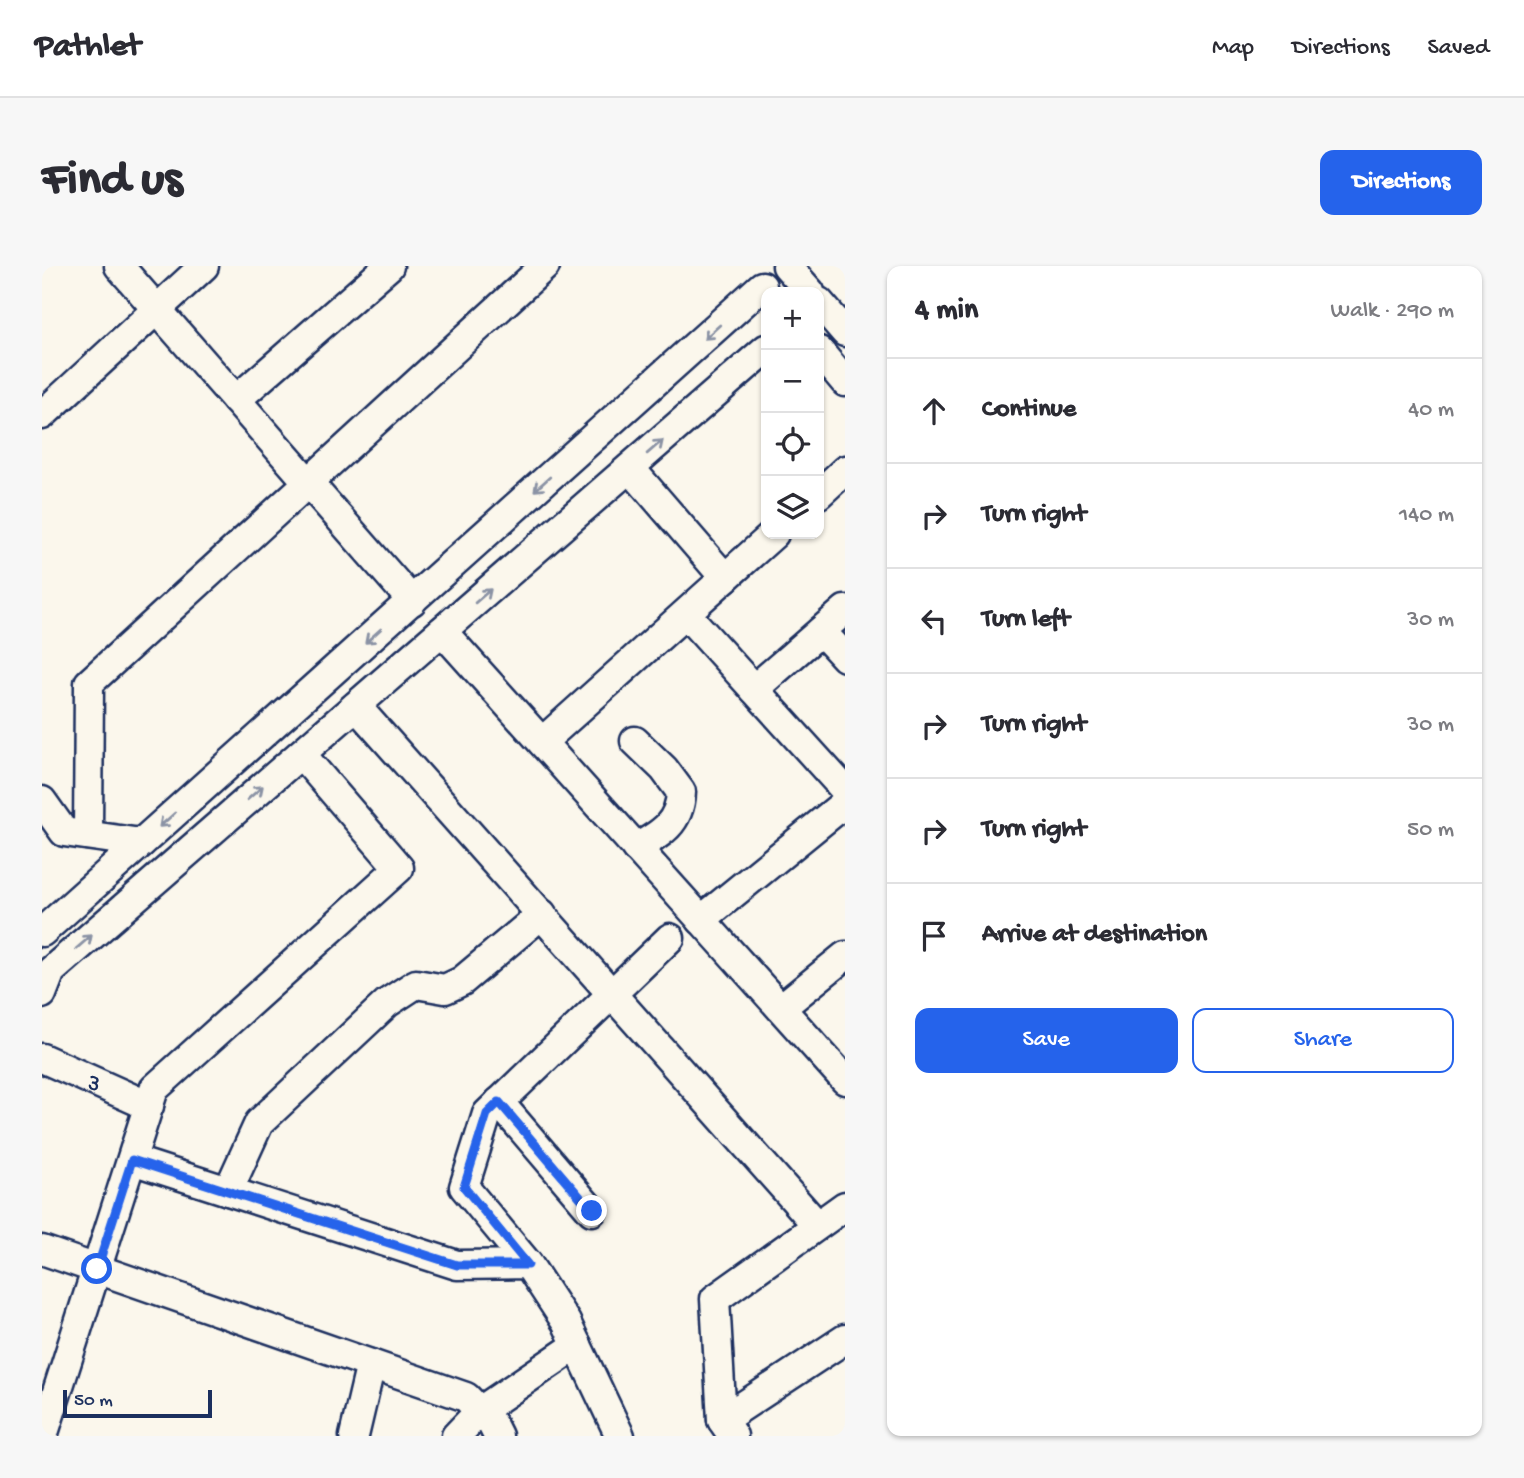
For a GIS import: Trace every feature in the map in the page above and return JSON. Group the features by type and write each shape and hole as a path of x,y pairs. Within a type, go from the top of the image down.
{"street":[{"path":"119,266 412,601"},
{"path":"42,415 204,266"},
{"path":"236,400 390,266"},
{"path":"88,835 89,683 545,266"},
{"path":"787,266 806,287"},
{"path":"42,932 412,601 758,281"},
{"path":"824,308 845,332"},
{"path":"42,994 51,971 765,350"},
{"path":"824,357 845,382"},
{"path":"630,468 725,578"},
{"path":"824,489 845,470"},
{"path":"542,743 768,539"},
{"path":"754,689 845,610"},
{"path":"685,614 845,790"},
{"path":"442,631 845,1080"},
{"path":"821,631 845,657"},
{"path":"356,706 817,1225"},
{"path":"635,741 664,769 681,792 674,822 656,837 636,848"},
{"path":"43,1436 154,1089 399,868 301,754"},
{"path":"42,801 64,832 141,843"},
{"path":"702,920 845,803"},
{"path":"228,1191 259,1123 387,1003 416,984 445,989 462,981 542,914"},
{"path":"620,1436 566,1322 528,1265 464,1187 487,1114 670,938"},
{"path":"781,1008 845,956"},
{"name":"3","path":"42,1058 149,1106"},
{"path":"499,1102 592,1211"},
{"path":"132,1160 457,1265 528,1265"},
{"path":"728,1428 715,1299 845,1206"},
{"path":"42,1250 466,1397 492,1424 498,1436"},
{"path":"728,1428 845,1339"},
{"path":"456,1436 480,1411 577,1345"},
{"path":"354,1436 371,1364"}],"route":[{"path":"97,1269 132,1160 457,1265 528,1265 464,1187 487,1114 499,1102 592,1211"}]}
